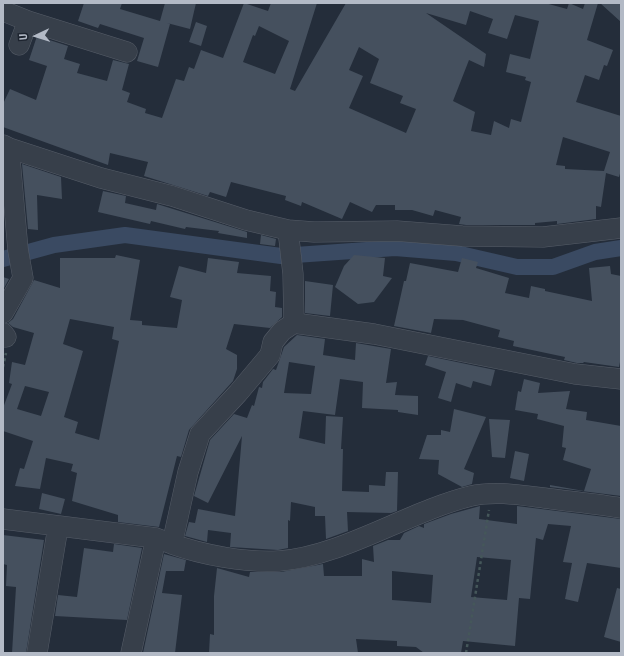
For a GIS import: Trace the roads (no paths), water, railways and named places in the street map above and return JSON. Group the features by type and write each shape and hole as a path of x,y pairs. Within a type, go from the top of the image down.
{"street":[{"path":"3,11 28,22 127,52"},
{"path":"19,45 28,22"},
{"path":"3,313 23,278 19,258 6,147 101,178 172,196 246,220 288,230 314,232 397,231 462,236 543,237 621,228"},
{"path":"288,230 294,323"},
{"path":"131,653 164,541 200,434 238,393 270,355 273,342 282,331 294,323 374,334 575,374 621,379"},
{"path":"3,520 58,527 99,530 164,541 196,552 232,558 279,561 316,554 428,510 472,496 492,493 542,497 621,508"},
{"path":"37,653 58,527"}],"waterway":[{"path":"3,259 54,245 125,235 281,256 395,248 456,253 517,267 553,267 595,252 621,248"}]}
